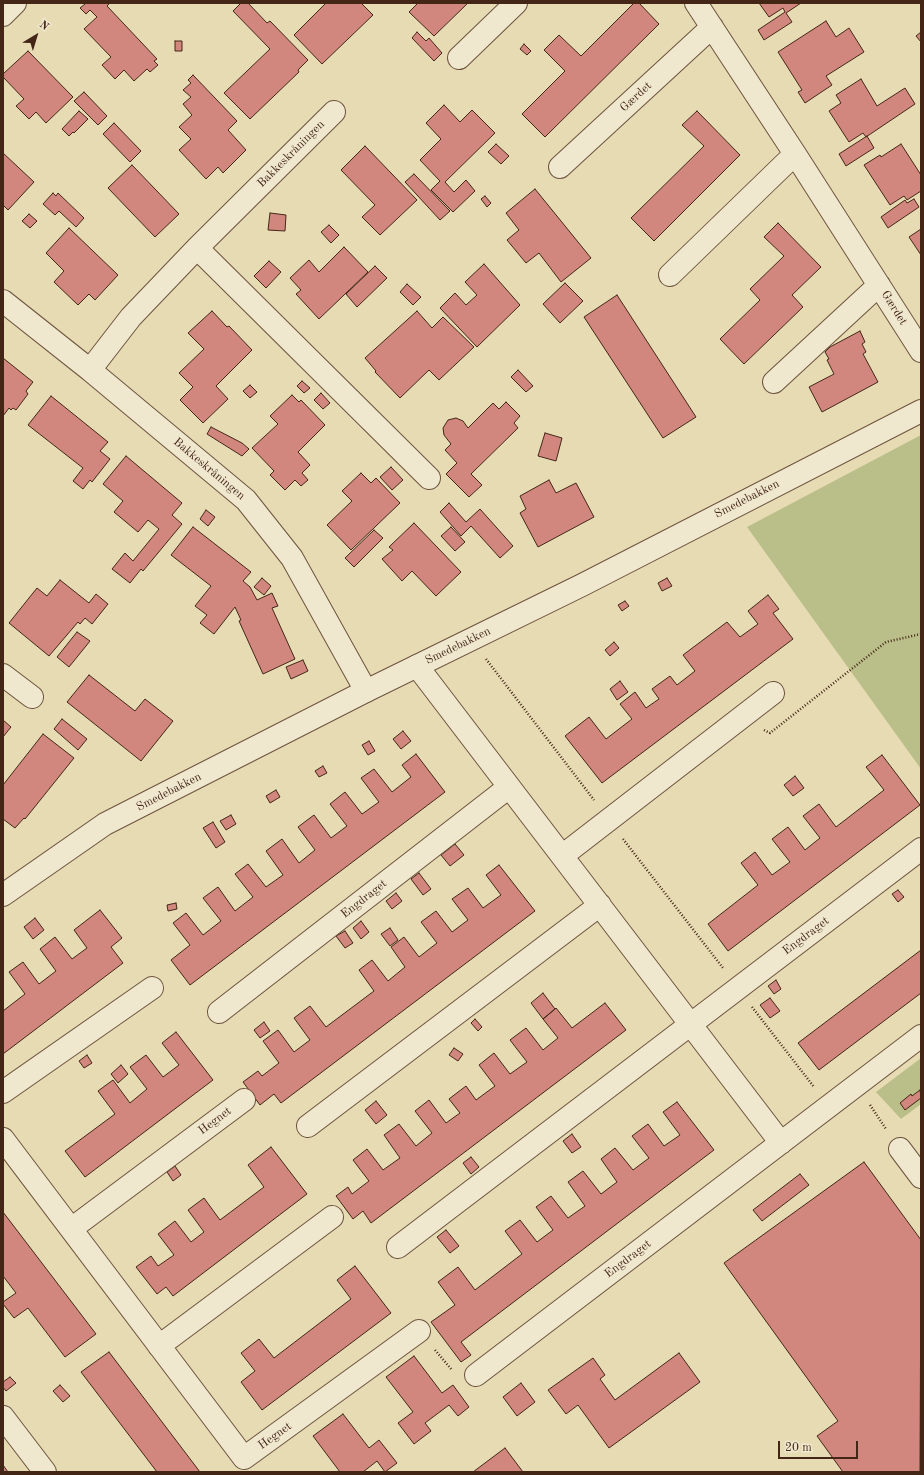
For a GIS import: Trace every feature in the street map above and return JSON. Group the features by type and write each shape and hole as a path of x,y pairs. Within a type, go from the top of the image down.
{"street":[{"path":"3,15 15,3"},
{"path":"458,58 516,3"},
{"name":"Gærdet","path":"696,3 796,154 921,351"},
{"name":"Gærdet","path":"560,167 712,27"},
{"name":"Bakkeskråningen","path":"90,370 131,317 197,248 334,112"},
{"path":"670,275 796,154"},
{"path":"197,248 429,478"},
{"name":"Gærdet","path":"774,382 879,285"},
{"name":"Bakkeskråningen","path":"3,301 90,370 246,500 292,558 366,691"},
{"name":"Smedebakken","path":"3,895 105,824 366,691 588,582 921,411"},
{"path":"417,666 781,1143"},
{"path":"3,675 32,697"},
{"path":"562,856 774,693"},
{"name":"Engdraget","path":"219,1012 509,787"},
{"name":"Engdraget","path":"398,1247 921,849"},
{"path":"308,1126 600,905"},
{"path":"3,1092 152,988"},
{"name":"Engdraget","path":"476,1375 921,1036"},
{"name":"Hegnet","path":"71,1229 244,1100"},
{"name":"Hegnet","path":"5,1147 71,1229 244,1458 419,1331"},
{"path":"900,1149 921,1177"},
{"path":"159,1346 332,1216"},
{"path":"3,1417 45,1472"}],"path":[{"path":"744,716 770,733 886,642 921,634"},
{"path":"471,640 829,1106"},
{"path":"856,1086 900,1149"},
{"path":"419,1331 460,1380 476,1375"}],"green space":[{"path":"921,435 921,769 747,527"},
{"path":"921,1058 921,1104 901,1119 876,1092"}],"building":[{"path":"84,3 110,3 107,6 157,59 154,61 158,65 150,72 147,69 134,81 124,70 115,79 102,65 111,57 84,29 97,17 90,10 86,14 80,8 85,4"},
{"path":"241,3 248,3 267,23 270,21 308,60 298,70 299,72 250,119 224,93 270,49 233,11"},
{"path":"326,3 361,3 373,15 322,64 294,35"},
{"path":"418,3 468,3 434,36 409,12"},
{"path":"634,3 639,3 659,24 545,137 522,114 565,71 544,50 559,35 581,56"},
{"path":"759,3 801,3 786,13 792,22 764,40 758,30 785,12 783,8 769,17"},
{"path":"826,21 836,37 849,28 864,52 826,76 832,85 805,103 798,92 802,90 778,52"},
{"path":"417,32 426,41 429,38 442,53 434,61 412,38"},
{"path":"921,32 921,42 916,36"},
{"path":"175,41 182,41 182,51 175,51"},
{"path":"524,44 531,51 527,55 520,49"},
{"path":"28,51 73,97 46,123 36,112 29,119 16,106 24,99 3,77 3,74"},
{"path":"193,75 237,121 228,130 246,150 223,173 218,167 206,179 179,150 191,139 179,127 192,115 183,104 191,97 183,90 191,83 188,80"},
{"path":"861,79 877,106 905,88 915,104 866,137 863,133 849,142 829,111 841,103 836,95"},
{"path":"84,92 107,116 98,125 74,101"},
{"path":"444,105 460,122 472,110 495,133 445,182 454,192 466,180 475,191 453,212 431,190 440,181 420,160 441,139 426,123"},
{"path":"79,111 88,119 69,136 62,129"},
{"path":"697,111 740,155 654,241 631,218 704,146 682,125"},
{"path":"114,123 141,151 130,162 103,134"},
{"path":"867,136 874,148 846,166 839,154"},
{"path":"496,144 509,156 501,164 488,152"},
{"path":"901,144 921,175 921,191 907,200 904,196 890,205 864,165 880,155 881,157"},
{"path":"365,146 417,200 380,235 362,217 375,205 341,170"},
{"path":"3,153 34,182 8,210 3,205"},
{"path":"132,165 179,214 155,237 108,188"},
{"path":"414,174 450,211 440,220 405,182"},
{"path":"535,189 591,258 561,282 539,253 526,263 507,240 519,230 506,213"},
{"path":"53,193 56,196 58,193 84,218 76,227 59,211 55,215 43,204"},
{"path":"485,196 491,203 487,207 481,199"},
{"path":"914,199 919,207 888,228 881,217 905,200 907,203"},
{"path":"270,213 286,215 285,231 268,230"},
{"path":"29,214 37,221 30,228 22,221"},
{"path":"778,223 821,267 792,295 803,307 744,364 720,339 760,300 750,289 784,256 764,237"},
{"path":"329,225 339,235 331,243 321,232"},
{"path":"69,228 118,275 95,300 89,294 78,305 54,282 64,271 46,253"},
{"path":"921,229 921,255 909,237"},
{"path":"344,247 368,272 319,319 296,294 301,290 290,278 309,260 319,272"},
{"path":"269,261 281,272 266,288 254,276"},
{"path":"484,264 520,305 477,347 440,308 455,293 466,305 477,295 465,282"},
{"path":"375,266 387,278 357,307 346,294"},
{"path":"565,283 583,301 560,323 543,304"},
{"path":"407,284 421,297 413,305 400,292"},
{"path":"617,295 696,417 663,438 584,317"},
{"path":"212,311 252,350 216,386 228,399 203,423 180,400 193,387 179,373 204,349 188,333"},
{"path":"417,311 432,328 443,317 474,347 439,380 429,370 400,398 375,372 376,371 365,358"},
{"path":"860,331 865,342 862,344 866,352 863,354 878,382 822,412 809,387 834,374 825,352 830,347"},
{"path":"3,358 33,382 26,391 28,394 16,410 13,408 11,410 9,408 3,416"},
{"path":"518,370 533,386 526,392 511,377"},
{"path":"302,381 310,388 304,393 297,386"},
{"path":"250,385 257,392 250,398 243,391"},
{"path":"321,393 330,403 323,409 314,400"},
{"path":"292,395 299,402 301,400 325,425 298,452 310,465 302,473 308,480 301,486 295,480 285,490 270,475 274,471 252,448 278,424 270,416"},
{"path":"51,396 108,442 100,451 110,459 92,482 90,480 83,489 73,481 83,468 28,425"},
{"path":"506,402 520,416 514,423 518,428 471,474 482,485 469,497 446,474 457,463 445,450 451,444 444,435 443,428 448,420 456,418 463,421 468,428 493,403 499,409"},
{"path":"211,427 242,443 249,449 242,456 207,434"},
{"path":"545,433 562,438 556,461 538,456"},
{"path":"126,456 182,503 172,515 182,524 143,571 141,569 130,583 112,569 125,553 133,561 159,529 148,520 138,532 114,512 123,501 103,484"},
{"path":"391,467 403,480 392,490 380,477"},
{"path":"361,473 371,483 376,478 400,503 351,550 327,525 352,501 342,491"},
{"path":"549,480 556,493 576,483 594,517 538,547 520,513 526,509 520,496"},
{"path":"449,503 466,522 480,509 513,546 500,558 471,526 461,536 440,512"},
{"path":"206,510 215,517 208,526 200,519"},
{"path":"414,523 461,572 436,596 412,571 402,581 382,559 393,550 389,547"},
{"path":"193,527 251,572 243,581 250,587 257,600 272,593 278,606 272,608 295,659 263,674 239,621 241,620 235,607 214,634 200,623 207,615 195,606 211,586 171,555"},
{"path":"451,527 465,542 455,551 441,536"},
{"path":"374,530 383,538 354,567 345,558"},
{"path":"262,578 271,586 264,595 254,587"},
{"path":"667,578 672,586 662,591 658,583"},
{"path":"60,580 89,603 96,594 108,604 92,624 85,618 80,624 78,622 49,656 9,623 37,588 47,596"},
{"path":"768,595 779,609 773,613 793,639 602,783 565,736 589,717 606,739 632,719 620,704 635,692 646,708 659,699 652,689 670,676 677,685 695,671 683,655 727,622 740,637 758,624 748,611"},
{"path":"625,601 629,606 622,611 618,605"},
{"path":"77,632 90,641 69,667 57,657"},
{"path":"614,642 619,648 610,656 605,650"},
{"path":"303,660 308,671 291,679 286,667"},
{"path":"89,675 135,711 145,699 173,721 141,761 67,702"},
{"path":"620,681 628,692 617,700 610,689"},
{"path":"62,719 87,739 78,750 54,729"},
{"path":"3,720 11,727 3,737"},
{"path":"403,731 411,741 401,749 393,739"},
{"path":"43,734 74,758 25,819 24,818 15,828 3,819 3,785"},
{"path":"369,741 375,751 368,755 362,745"},
{"path":"416,754 445,792 190,985 171,960 190,945 173,923 186,913 203,935 221,921 203,898 218,887 235,911 253,897 235,874 248,864 266,887 283,875 266,851 282,839 299,863 315,850 298,827 314,815 331,838 347,826 330,804 345,792 362,814 379,802 361,778 374,769 392,792 411,777 402,765"},
{"path":"882,755 920,805 728,951 708,924 758,885 741,863 755,852 772,875 790,862 772,839 788,827 805,850 820,838 803,816 819,804 836,827 884,790 866,767"},
{"path":"323,766 327,773 319,777 315,771"},
{"path":"795,776 804,788 793,796 784,785"},
{"path":"276,790 280,797 270,803 266,796"},
{"path":"231,815 236,824 226,830 220,821"},
{"path":"213,822 225,842 216,848 203,828"},
{"path":"455,844 464,855 450,866 441,855"},
{"path":"499,865 535,911 281,1103 274,1094 260,1105 243,1082 258,1071 262,1076 279,1063 263,1041 278,1030 294,1052 310,1040 294,1018 310,1006 326,1027 374,991 359,970 372,960 388,981 405,967 391,947 404,937 419,957 437,943 421,922 436,911 452,932 468,920 452,899 468,888 483,908 501,895 486,875"},
{"path":"419,873 431,889 423,895 411,879"},
{"path":"898,890 904,897 898,902 892,894"},
{"path":"396,893 402,901 392,909 386,901"},
{"path":"176,903 177,909 168,911 167,905"},
{"path":"100,910 122,938 111,947 123,963 3,1054 3,1011 25,994 9,972 23,962 39,984 56,971 40,949 55,937 72,959 87,948 74,930"},
{"path":"35,918 44,930 33,939 24,927"},
{"path":"361,921 369,932 361,939 353,928"},
{"path":"390,928 398,940 390,946 381,934"},
{"path":"345,931 353,943 345,948 336,936"},
{"path":"921,950 921,993 819,1070 798,1043"},
{"path":"776,980 781,989 774,994 768,986"},
{"path":"543,993 555,1009 543,1019 531,1003"},
{"path":"770,998 780,1011 770,1018 760,1005"},
{"path":"605,1003 626,1030 371,1223 363,1211 353,1219 336,1196 348,1187 352,1194 369,1181 353,1160 367,1149 383,1170 400,1158 384,1135 399,1124 416,1146 432,1133 415,1111 429,1100 446,1123 460,1113 449,1099 466,1086 476,1100 495,1086 479,1065 494,1053 510,1074 527,1062 510,1040 526,1028 543,1050 558,1038 543,1019 556,1008 572,1028"},
{"path":"475,1019 482,1027 478,1031 471,1023"},
{"path":"264,1022 270,1031 260,1038 254,1030"},
{"path":"176,1032 213,1080 85,1177 65,1151 115,1114 98,1091 113,1080 130,1103 147,1089 130,1067 146,1055 163,1077 179,1065 162,1043"},
{"path":"454,1048 463,1054 458,1061 449,1055"},
{"path":"87,1055 92,1063 84,1068 79,1061"},
{"path":"121,1065 128,1074 118,1083 111,1074"},
{"path":"920,1090 921,1098 905,1110 900,1103 911,1094 912,1096"},
{"path":"376,1101 387,1115 376,1124 365,1110"},
{"path":"677,1102 714,1150 461,1342 471,1355 461,1362 431,1322 455,1305 438,1282 458,1267 475,1290 522,1254 505,1231 520,1220 537,1242 553,1230 536,1207 551,1196 568,1218 585,1206 568,1182 583,1171 601,1194 617,1182 601,1159 615,1148 633,1170 649,1158 632,1136 648,1124 664,1146 680,1135 663,1112"},
{"path":"572,1134 581,1147 572,1153 563,1141"},
{"path":"271,1147 307,1194 173,1296 166,1287 157,1294 136,1267 151,1256 158,1266 174,1255 158,1234 175,1221 191,1242 204,1232 188,1210 204,1198 220,1220 264,1187 248,1165"},
{"path":"471,1157 479,1167 471,1174 463,1163"},
{"path":"864,1162 921,1240 920,1472 843,1472 817,1436 838,1421 724,1263"},
{"path":"175,1166 181,1175 173,1181 167,1172"},
{"path":"800,1174 809,1185 762,1221 753,1210"},
{"path":"3,1212 96,1334 65,1357 28,1308 14,1318 3,1304 3,1302 16,1293 3,1276"},
{"path":"446,1230 459,1246 450,1253 437,1237"},
{"path":"355,1266 391,1313 262,1410 241,1382 255,1371 241,1353 259,1339 274,1358 351,1299 337,1280"},
{"path":"109,1352 200,1472 157,1472 81,1372"},
{"path":"679,1353 700,1382 609,1448 578,1405 566,1414 548,1390 593,1358 605,1375 600,1379 615,1400"},
{"path":"414,1356 442,1393 453,1385 469,1407 458,1416 449,1405 425,1423 431,1431 414,1444 398,1423 413,1412 386,1377"},
{"path":"10,1377 16,1383 6,1391 3,1387 3,1382"},
{"path":"521,1383 535,1402 517,1416 503,1397"},
{"path":"60,1385 70,1396 63,1402 53,1391"},
{"path":"343,1414 369,1448 379,1440 397,1463 385,1472 377,1461 363,1472 340,1472 313,1436"},
{"path":"505,1448 523,1472 473,1472"},
{"path":"3,1465 8,1472 3,1472"}]}
